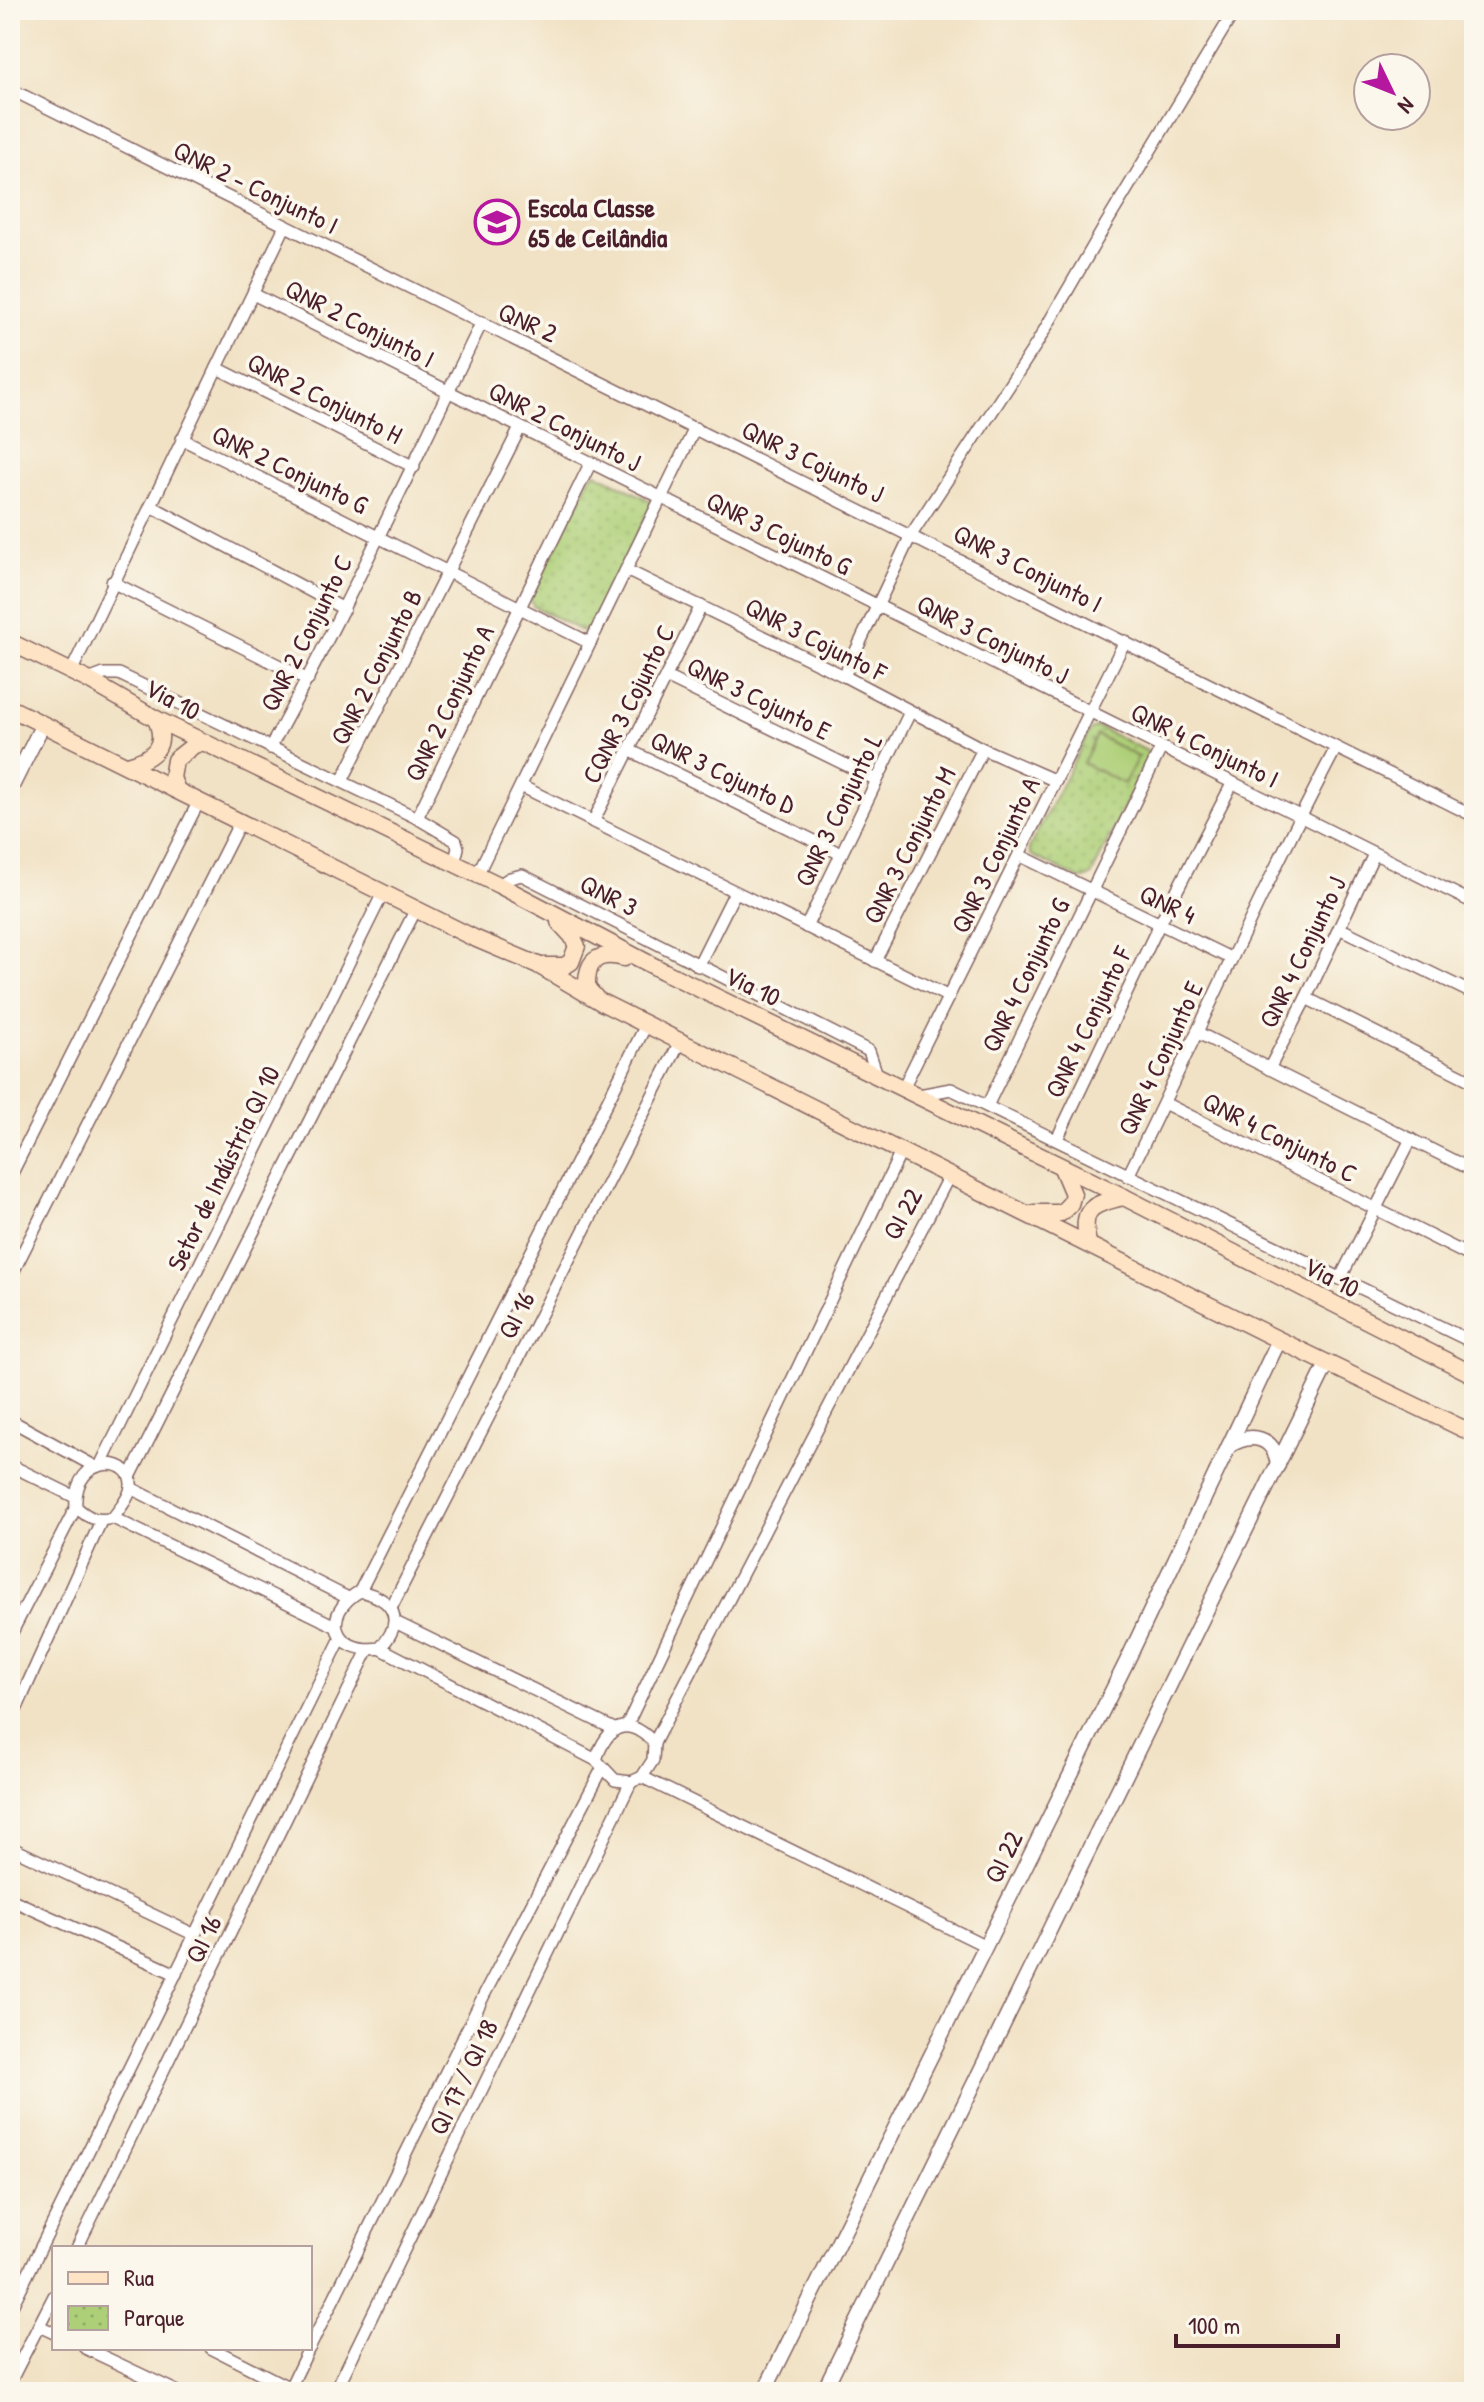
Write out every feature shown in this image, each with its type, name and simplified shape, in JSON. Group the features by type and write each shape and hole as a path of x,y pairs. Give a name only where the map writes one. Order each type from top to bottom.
{"main road":[{"name":"Via 10","path":"10,642 88,680 156,719 499,885 663,971 1124,1197 1474,1375"},
{"path":"10,708 383,893 538,965 646,1025 1474,1434"},
{"path":"128,765 153,754 160,742 161,730 156,719"},
{"path":"177,790 172,778 175,760 194,745 204,742"},
{"path":"538,965 557,968 571,962 575,955 577,946 572,936 551,914"},
{"path":"601,1002 587,988 589,968 600,956 619,957 663,971"},
{"path":"1024,1212 1061,1213 1070,1204 1073,1194 1062,1168"},
{"path":"1088,1243 1084,1227 1087,1214 1097,1204 1124,1197"}],"street":[{"path":"844,676 911,535 1037,343 1235,10"},
{"name":"QNR 2 - Conjunto I","path":"10,89 482,322"},
{"path":"71,672 285,226"},
{"name":"QNR 2 Conjunto I","path":"253,294 448,392"},
{"name":"QNR 2","path":"380,537 482,322 695,428"},
{"name":"QNR 2 Conjunto H","path":"217,368 414,467"},
{"name":"QNR 2 Conjunto J","path":"448,392 662,500"},
{"name":"QNR 2 Conjunto J","path":"449,572 520,428"},
{"path":"477,875 695,428"},
{"name":"QNR 3 Cojunto J","path":"695,428 911,535"},
{"name":"QNR 2 Conjunto G","path":"182,439 380,537"},
{"path":"521,608 590,464"},
{"name":"QNR 3 Cojunto G","path":"662,500 877,605"},
{"path":"151,506 344,609"},
{"name":"QNR 3 Conjunto I","path":"911,535 1125,641"},
{"path":"380,537 590,643"},
{"name":"QNR 2 Conjunto C","path":"270,748 380,537"},
{"path":"626,570 701,606"},
{"name":"QNR 2 Conjunto B","path":"342,781 449,572"},
{"path":"112,582 308,680"},
{"name":"QNR 3 Conjunto J","path":"877,605 1090,713"},
{"name":"QNR 3 Cojunto F","path":"701,606 910,712"},
{"name":"CQNR 3 Cojunto C","path":"593,822 701,606"},
{"name":"QNR 2 Conjunto A","path":"417,818 521,608"},
{"path":"1125,641 1474,816"},
{"name":"QNR 3 Conjunto A","path":"911,1092 949,997 1125,641"},
{"path":"88,680 104,674 119,674 417,818 456,841 458,848 454,864"},
{"name":"QNR 3 Cojunto E","path":"666,677 877,780"},
{"path":"910,712 1056,781"},
{"name":"QNR 3 Conjunto L","path":"806,927 910,712"},
{"name":"QNR 4 Conjunto I","path":"1090,713 1300,817"},
{"path":"10,790 43,724"},
{"path":"1090,891 1161,748"},
{"path":"1230,958 1336,748"},
{"name":"QNR 3 Conjunto M","path":"875,961 983,749"},
{"name":"QNR 3 Cojunto D","path":"629,750 841,854"},
{"name":"QNR 4 Conjunto F","path":"1057,1139 1159,925 1232,784"},
{"name":"QNR 3 Conjunto M","path":"521,786 949,997"},
{"path":"10,1177 199,801"},
{"path":"1300,817 1474,903"},
{"path":"10,1278 240,822"},
{"name":"QNR 4 Conjunto J","path":"1269,1069 1374,854"},
{"name":"QNR 4 Conjunto G","path":"987,1106 1090,891 1019,855"},
{"name":"QNR 3","path":"499,885 522,875 869,1051 877,1075"},
{"name":"QNR 4","path":"1090,891 1230,958"},
{"path":"698,966 735,892"},
{"name":"Setor de Indústria QI 10","path":"98,1464 383,893"},
{"path":"10,1723 107,1519 130,1482 416,909"},
{"path":"1339,928 1474,994"},
{"name":"QNR 4 Conjunto E","path":"1128,1176 1198,1033 1230,958"},
{"path":"1306,998 1474,1082"},
{"path":"335,1626 339,1608 360,1591 646,1025"},
{"path":"1198,1033 1474,1171"},
{"name":"QI 16","path":"391,1608 680,1042"},
{"path":"911,1092 951,1089 1474,1343"},
{"name":"QNR 4 Conjunto C","path":"1164,1103 1474,1258"},
{"path":"1340,1279 1411,1139"},
{"path":"627,1725 901,1152"},
{"name":"QI 22","path":"654,1743 949,1176"},
{"name":"QI 22","path":"764,2392 1128,1659 1279,1340"},
{"path":"823,2392 1327,1364"},
{"path":"10,1420 98,1464 118,1465 130,1482 348,1598"},
{"path":"1229,1446 1238,1440 1259,1437 1274,1450 1278,1465"},
{"path":"10,1636 75,1502 80,1481 98,1464"},
{"path":"10,1465 75,1502 87,1516 107,1519 335,1626 341,1638 355,1647 374,1649 599,1764 615,1780 636,1780 986,1946"},
{"path":"360,1591 377,1595 391,1608 395,1622 392,1636 374,1649"},
{"path":"395,1622 614,1729"},
{"path":"10,2310 341,1638"},
{"name":"QI 16","path":"78,2246 374,1649"},
{"path":"312,2344 599,1764 601,1744 614,1729 627,1725 643,1731 654,1743 653,1760 636,1780"},
{"name":"QI 17 / QI 18","path":"335,2392 636,1780"},
{"path":"10,1847 195,1935"},
{"path":"10,1899 176,1974"},
{"path":"10,2382 52,2300"},
{"path":"39,2326 52,2332"},
{"path":"89,2350 178,2392"},
{"path":"215,2350 289,2390 309,2350"}],"green space":[{"path":"596,473 649,500 652,505 590,629 583,632 533,606 530,598 591,476"},
{"path":"1098,727 1147,751 1149,757 1091,876 1081,880 1031,855 1029,848 1090,730"},
{"path":"1097,735 1138,757 1124,784 1083,763"}],"place":[{"name":"Escola Classe 65 de Ceilândia","path":"497,222"}]}
